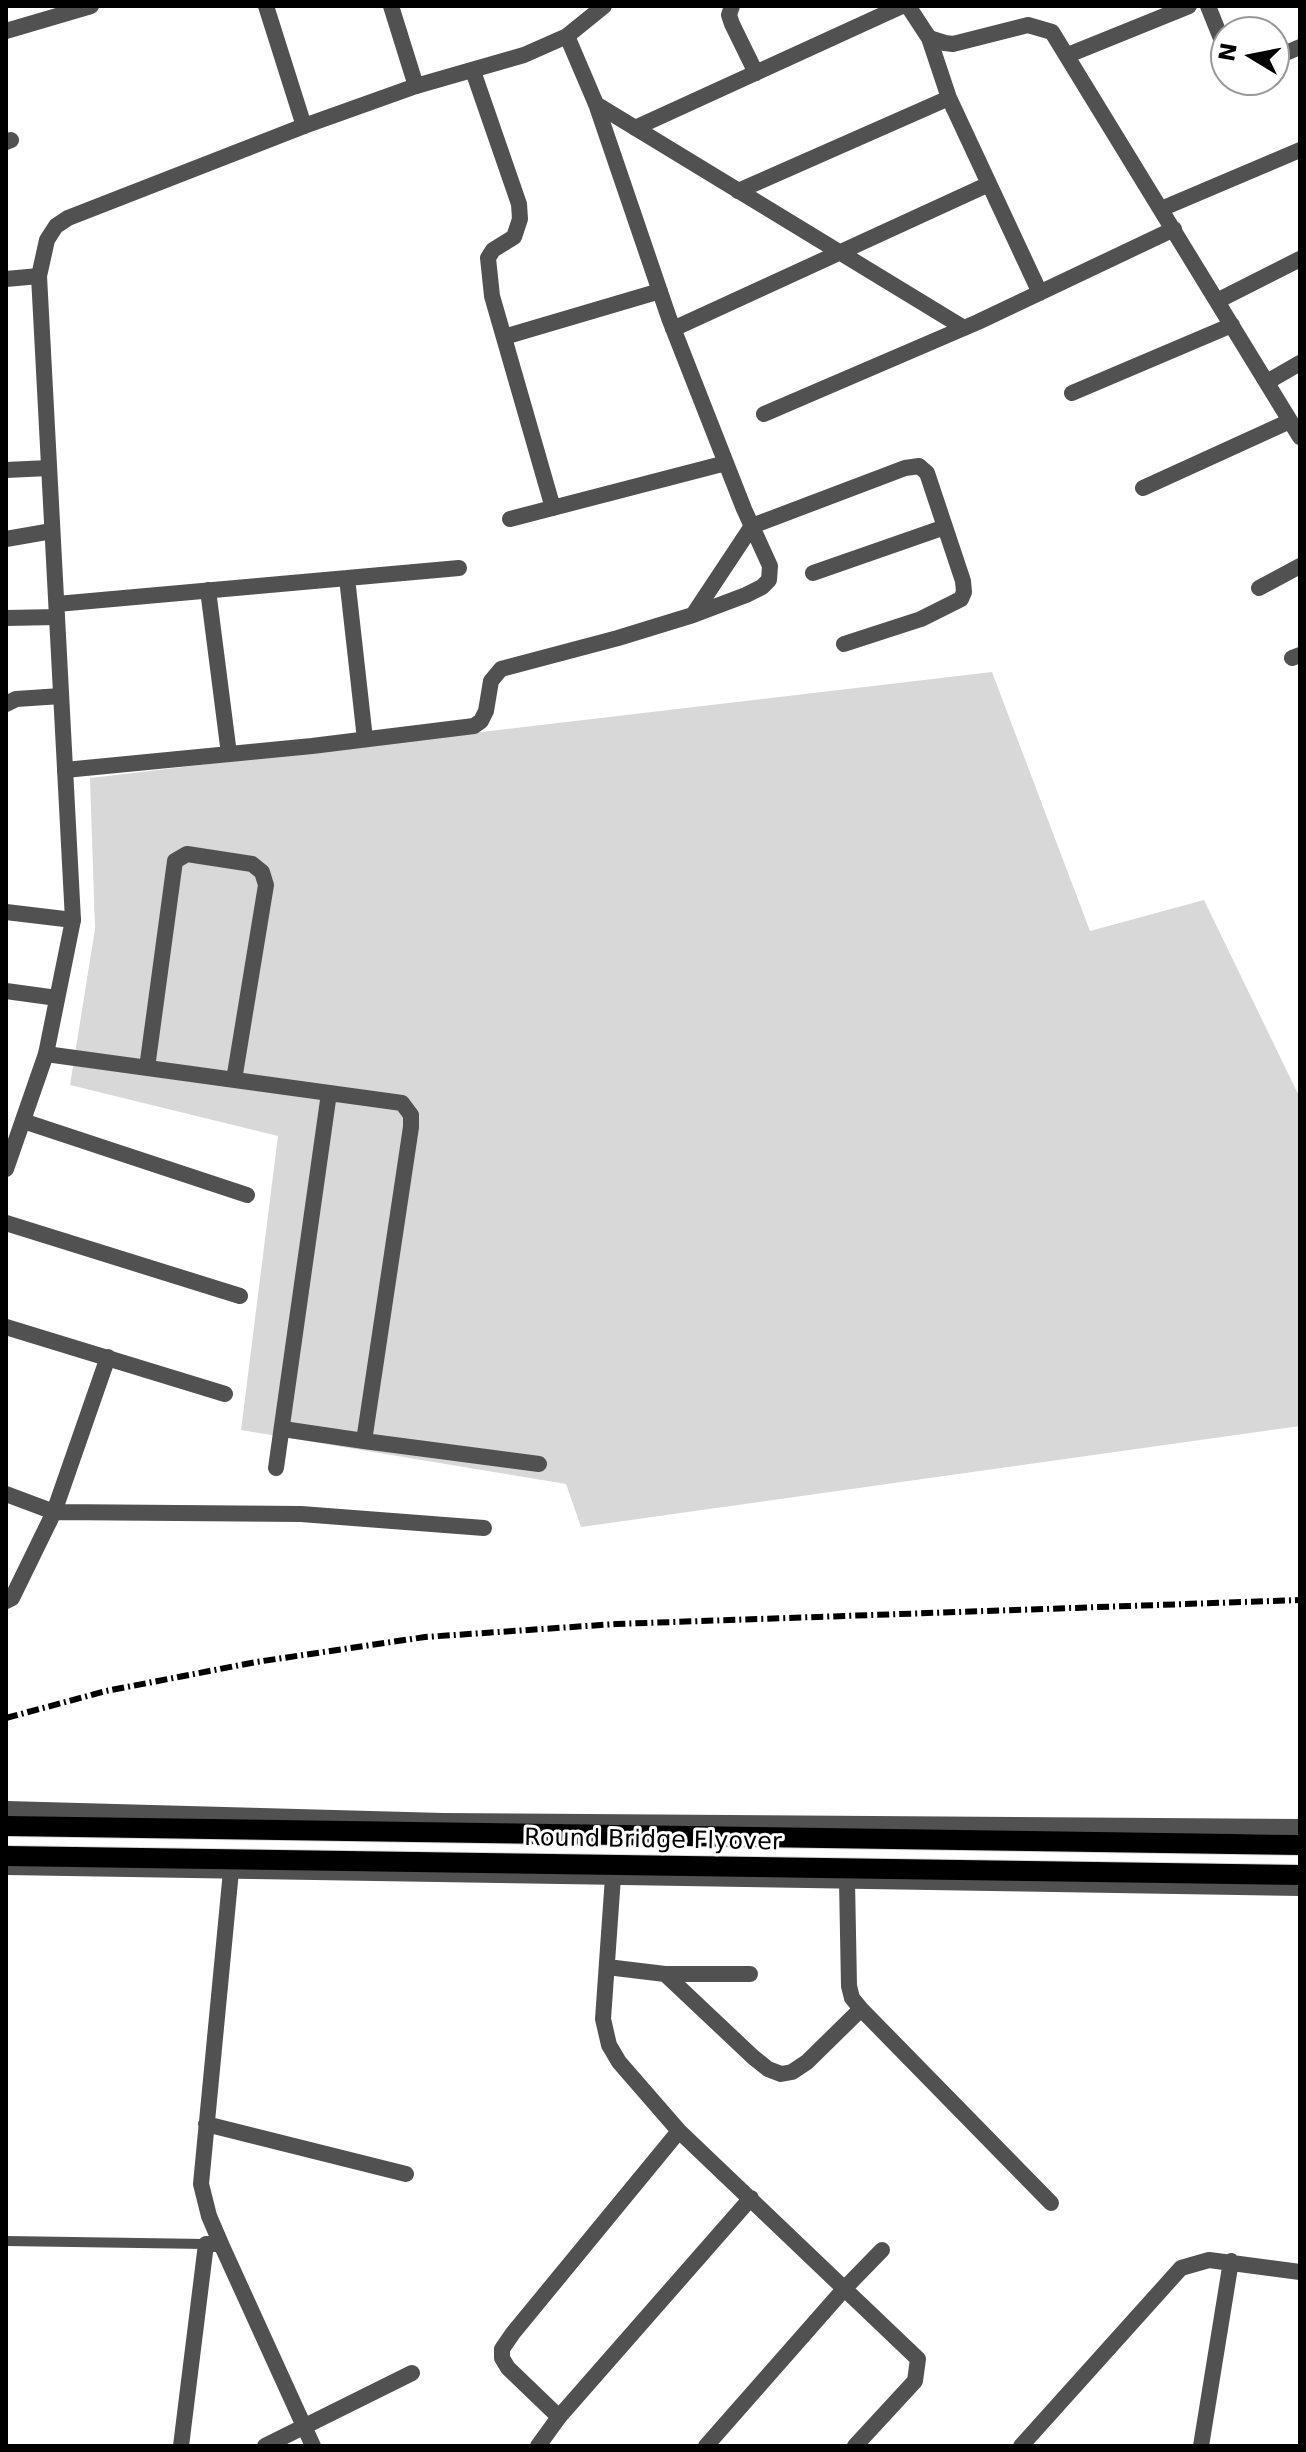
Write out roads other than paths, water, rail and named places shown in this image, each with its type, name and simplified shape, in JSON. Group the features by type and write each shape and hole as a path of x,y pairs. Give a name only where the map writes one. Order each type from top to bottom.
{"main road":[{"name":"Round Bridge Flyover","path":"6,1826 1300,1845"},
{"name":"Round Bridge Flyover","path":"6,1856 1300,1875"}],"street":[{"path":"6,31 50,12 91,6"},
{"path":"266,6 304,126"},
{"path":"391,6 416,86"},
{"path":"6,1169 16,1129 46,1054 73,920 39,276 47,240 56,226 68,218 304,126 416,86 524,55 567,36 604,6"},
{"path":"732,6 729,15 732,24 756,73"},
{"path":"635,128 905,6 929,38 949,98 1040,293"},
{"path":"1068,55 1189,6"},
{"path":"929,38 953,44 1014,27 1038,26 1052,32 1300,437"},
{"path":"65,770 474,726 486,711 491,681 501,669 693,615 746,595 769,580 770,566 673,329 596,104 567,36"},
{"path":"473,71 519,204 520,219 514,237 493,250 488,258 492,296 553,508"},
{"path":"738,191 949,98"},
{"path":"596,104 964,328"},
{"path":"1161,209 1300,150"},
{"path":"673,329 989,184"},
{"path":"764,414 964,328 1174,229"},
{"path":"1217,301 1300,259"},
{"path":"6,279 39,276"},
{"path":"504,337 660,291"},
{"path":"1072,393 1232,325"},
{"path":"1267,382 1300,363"},
{"path":"1143,488 1290,421"},
{"path":"510,519 726,463"},
{"path":"693,615 752,526 916,465 927,473 964,592 961,599 921,619 844,644"},
{"path":"6,470 49,468"},
{"path":"813,573 945,527"},
{"path":"6,539 52,531"},
{"path":"1259,588 1300,566"},
{"path":"6,618 208,590 459,568"},
{"path":"347,578 365,739"},
{"path":"208,590 229,754"},
{"path":"6,704 16,699 61,696"},
{"path":"147,1068 175,861 187,854 252,864 262,872 266,885 234,1080"},
{"path":"6,912 73,920"},
{"path":"6,991 57,998"},
{"path":"46,1054 402,1103 411,1115 364,1441"},
{"path":"276,1468 329,1093"},
{"path":"16,1129 247,1195"},
{"path":"6,1223 240,1296"},
{"path":"6,1327 225,1394"},
{"path":"6,1601 12,1598 54,1512 108,1357"},
{"path":"283,1429 539,1464"},
{"path":"6,1494 54,1512 301,1514 484,1528"},
{"path":"6,1809 443,1821 1300,1827"},
{"path":"6,1867 1300,1888"},
{"path":"181,2446 213,2244 201,2184 231,1871"},
{"path":"613,1877 603,2019 609,2045 619,2062 679,2131 918,2359 915,2381 855,2446"},
{"path":"847,1881 849,1986 852,1998 1051,2203"},
{"path":"607,1967 665,1974 750,1974"},
{"path":"665,1974 753,2057 768,2069 781,2074 792,2072 807,2062 861,2009"},
{"path":"206,2124 406,2174"},
{"path":"559,2417 508,2368 502,2358 502,2349 679,2131"},
{"path":"538,2446 559,2417 751,2198"},
{"path":"213,2244 313,2446"},
{"path":"706,2446 882,2250"},
{"path":"1021,2446 1181,2268 1199,2261 1231,2261 1300,2272"},
{"path":"1201,2446 1231,2261"},
{"path":"265,2446 412,2373"}],"lane":[{"path":"6,2241 213,2244"}],"railway":[{"path":"6,1718 106,1691 256,1662 425,1637 616,1624 1300,1600"}]}
